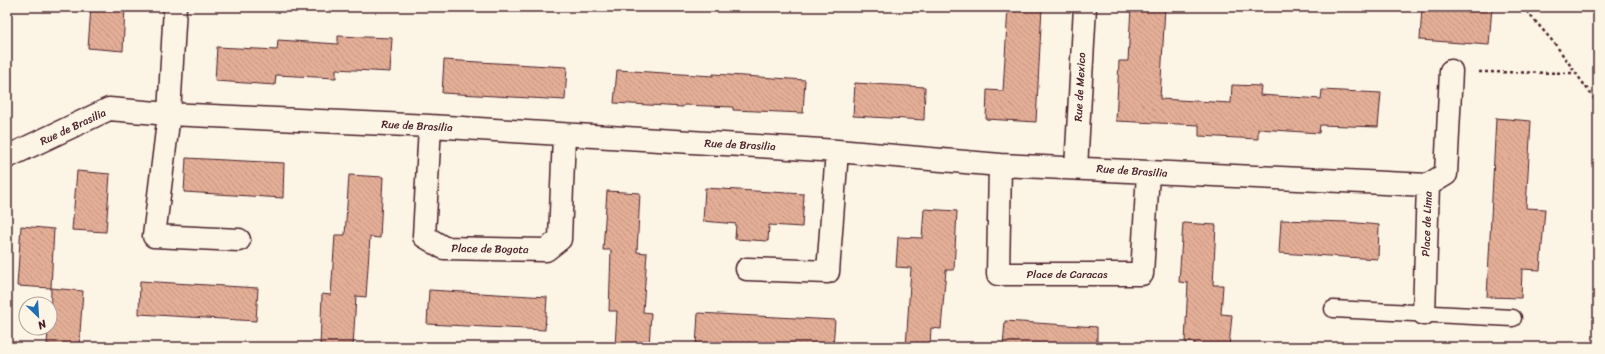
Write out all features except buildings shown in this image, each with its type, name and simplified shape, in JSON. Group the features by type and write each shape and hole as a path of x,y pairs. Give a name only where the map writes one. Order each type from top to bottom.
{"street":[{"path":"175,7 169,114 154,236 239,240"},
{"name":"Rue de Mexico","path":"1076,168 1085,7"},
{"name":"Place de Lima","path":"1424,314 1428,185 1446,174 1450,71"},
{"name":"Rue de Brasilia","path":"7,157 109,109 169,114 430,126 837,151 1000,165 1428,185"},
{"name":"Place de Bogota","path":"430,126 424,236 444,248 546,250 560,239 564,135"},
{"path":"747,269 828,272 837,151"},
{"name":"Place de Caracas","path":"1000,165 998,274 1142,274 1148,173"}],"lane":[{"path":"1333,309 1513,318"}],"path":[{"path":"1523,7 1555,44 1598,104"},
{"path":"1450,71 1576,73"}]}
